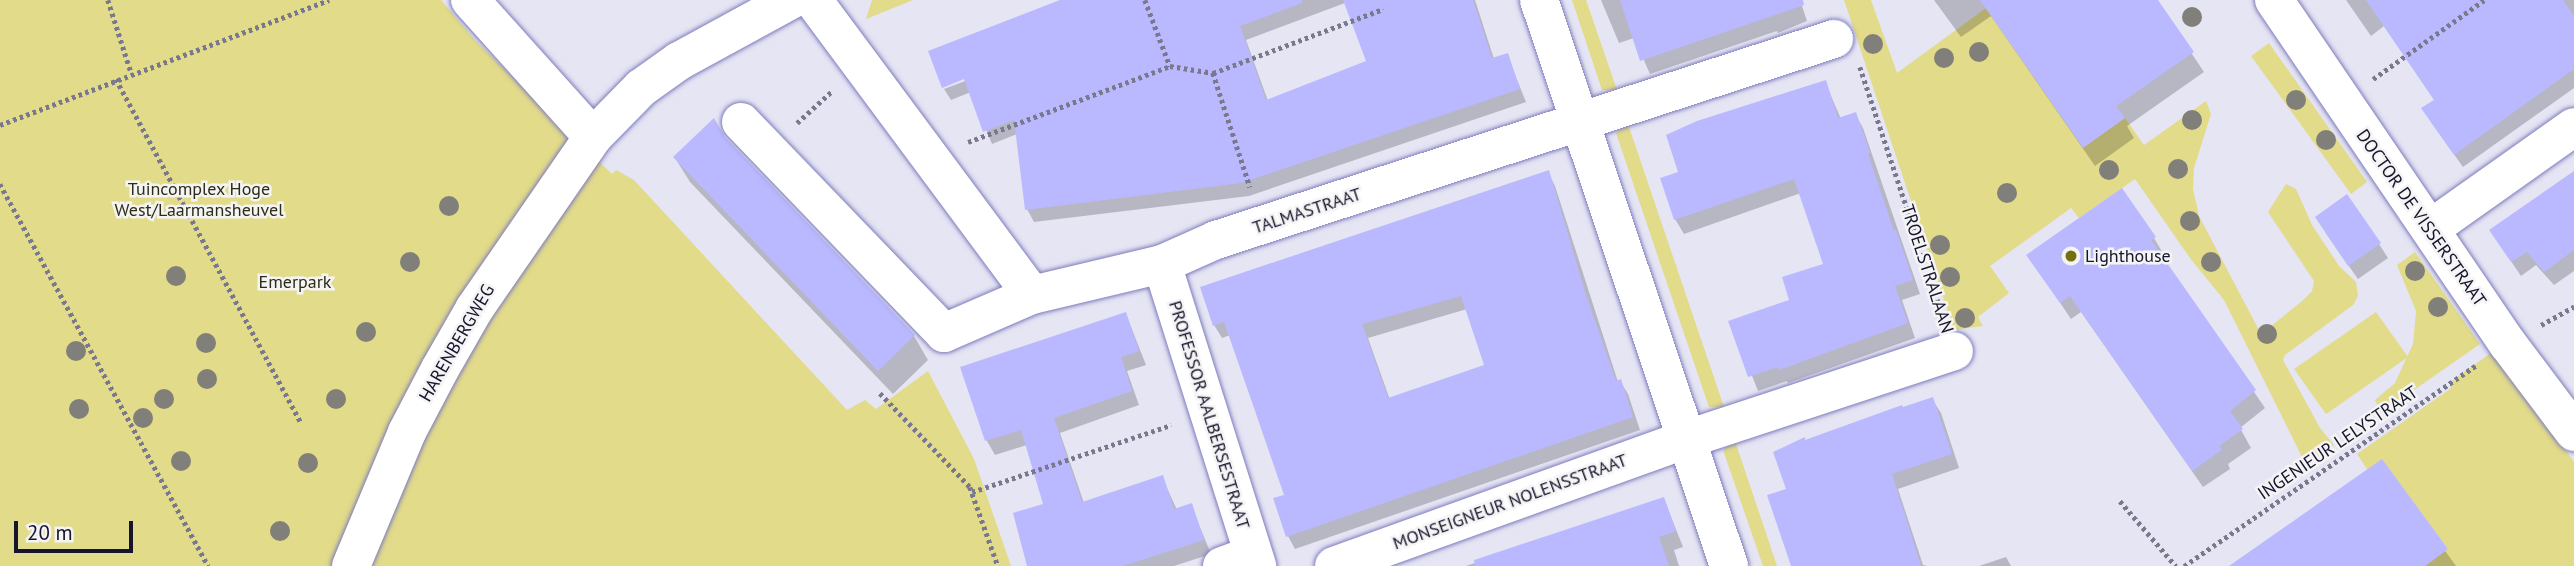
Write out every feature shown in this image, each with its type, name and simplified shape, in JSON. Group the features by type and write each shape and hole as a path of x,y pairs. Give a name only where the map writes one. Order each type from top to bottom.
{"street":[{"path":"470,0 593,137"},
{"name":"HARENBERGWEG","path":"351,566 407,432 440,369 475,308 593,137 641,88 679,61 791,0"},
{"path":"813,0 1032,295"},
{"path":"1539,0 1729,566"},
{"name":"DOCTOR DE VISSERSTRAAT","path":"2274,0 2508,344 2574,432"},
{"path":"1581,122 1846,49"},
{"name":"TALMASTRAAT","path":"741,121 944,333 1032,295 1162,264 1216,240 1581,122"},
{"path":"2430,229 2574,127"},
{"name":"PROFESSOR AALBERSESTRAAT","path":"1162,264 1208,412 1244,562"},
{"name":"TROELSTRALAAN","path":"1687,439 1954,351"},
{"name":"MONSEIGNEUR NOLENSSTRAAT","path":"1334,566 1687,439"}],"path":[{"path":"108,0 131,73"},
{"path":"0,125 329,0"},
{"path":"1144,0 1170,66"},
{"path":"2341,101 2484,0"},
{"path":"929,156 1170,66 1213,74 1383,9"},
{"name":"TROELSTRALAAN","path":"1846,49 1954,351"},
{"path":"768,150 862,64"},
{"path":"1213,74 1262,225"},
{"path":"116,79 301,422"},
{"path":"0,184 208,566"},
{"name":"INGENIEUR LELYSTRAAT","path":"2183,566 2508,344"},
{"path":"880,393 972,492 999,566"},
{"path":"972,492 1208,412"},
{"path":"2120,501 2176,566"}],"green space":[{"name":"Emerpark","path":"0,0 441,0 475,40 612,174 616,170 634,180 847,410 865,400 876,409 928,371 974,459 1011,566 0,566"},
{"path":"872,0 913,0 866,19"},
{"path":"1572,0 1586,0 1617,90 1602,90"},
{"path":"1844,0 1871,0 1897,73 1986,8 2083,147 2125,118 2144,145 2206,101 2211,114 2194,168 2193,189 2199,216 2261,334 2312,291 2314,281 2268,212 2286,184 2296,189 2312,225 2339,266 2356,282 2358,296 2353,305 2285,355 2283,360 2320,428 2334,445 2306,465 2224,300 2190,258 2135,179 2079,218 2071,208 1990,266 2009,293 1978,317 1983,326 1954,330"},
{"path":"2269,43 2367,182 2351,194 2251,56"},
{"path":"1628,124 1724,407 1709,407 1616,133"},
{"path":"2415,252 2480,344 2381,413 2375,400 2395,383 2413,344 2416,311 2397,265"},
{"path":"2376,312 2408,357 2326,414 2294,369"},
{"path":"2495,350 2574,462 2574,566 2425,566 2448,549 2395,478 2367,469 2357,454 2450,389 2453,380"},
{"path":"1735,441 1777,566 1763,566 1723,450"}],"building":[{"path":"1060,0 1302,0 1302,3 1240,26 1266,100 1366,61 1343,0 1473,0 1492,58 1508,53 1520,89 1241,183 1025,210 1014,120 983,132 964,79 942,88 928,51"},
{"path":"1620,0 1803,0 1804,5 1640,61"},
{"path":"1980,0 2158,0 2194,52 2116,106 2125,118 2083,148"},
{"path":"2366,0 2563,0 2574,16 2574,69 2454,155 2421,108 2434,100"},
{"path":"1826,80 1838,118 1856,112 1894,231 1896,230 1913,280 1895,286 1908,323 1779,370 1778,367 1748,377 1728,321 1789,300 1782,277 1823,264 1794,179 1674,220 1660,178 1678,172 1666,135 1697,121"},
{"path":"714,118 725,137 915,335 878,371 673,157"},
{"path":"1549,170 1585,292 1616,381 1621,379 1633,417 1286,537 1273,498 1284,495 1224,322 1213,326 1200,287","holes":["1461,296 1484,365 1388,398 1362,324"]},
{"path":"2574,171 2574,250 2544,272 2527,252 2511,262 2489,230"},
{"path":"2122,188 2156,237 2151,240 2256,390 2230,411 2243,429 2219,446 2222,450 2192,471 2070,296 2060,303 2026,255"},
{"path":"2347,194 2381,243 2348,266 2315,217"},
{"path":"1126,312 1139,351 1121,357 1132,391 1054,418 1082,502 1163,475 1174,509 1192,503 1204,540 1123,566 1027,566 1013,513 1043,504 1021,430 985,441 960,367"},
{"path":"1933,397 1952,454 1892,474 1921,566 1791,566 1767,495 1786,489 1773,452 1805,437 1805,440 1902,405 1903,407"},
{"path":"2382,459 2448,549 2425,566 2229,566"},
{"path":"1664,497 1676,531 1659,537 1669,566 1475,566 1474,560"}],"place":[{"name":"Lighthouse","path":"2071,256"}],"park label":[{"name":"Tuincomplex Hoge West/Laarmansheuvel","path":"199,200"}]}
